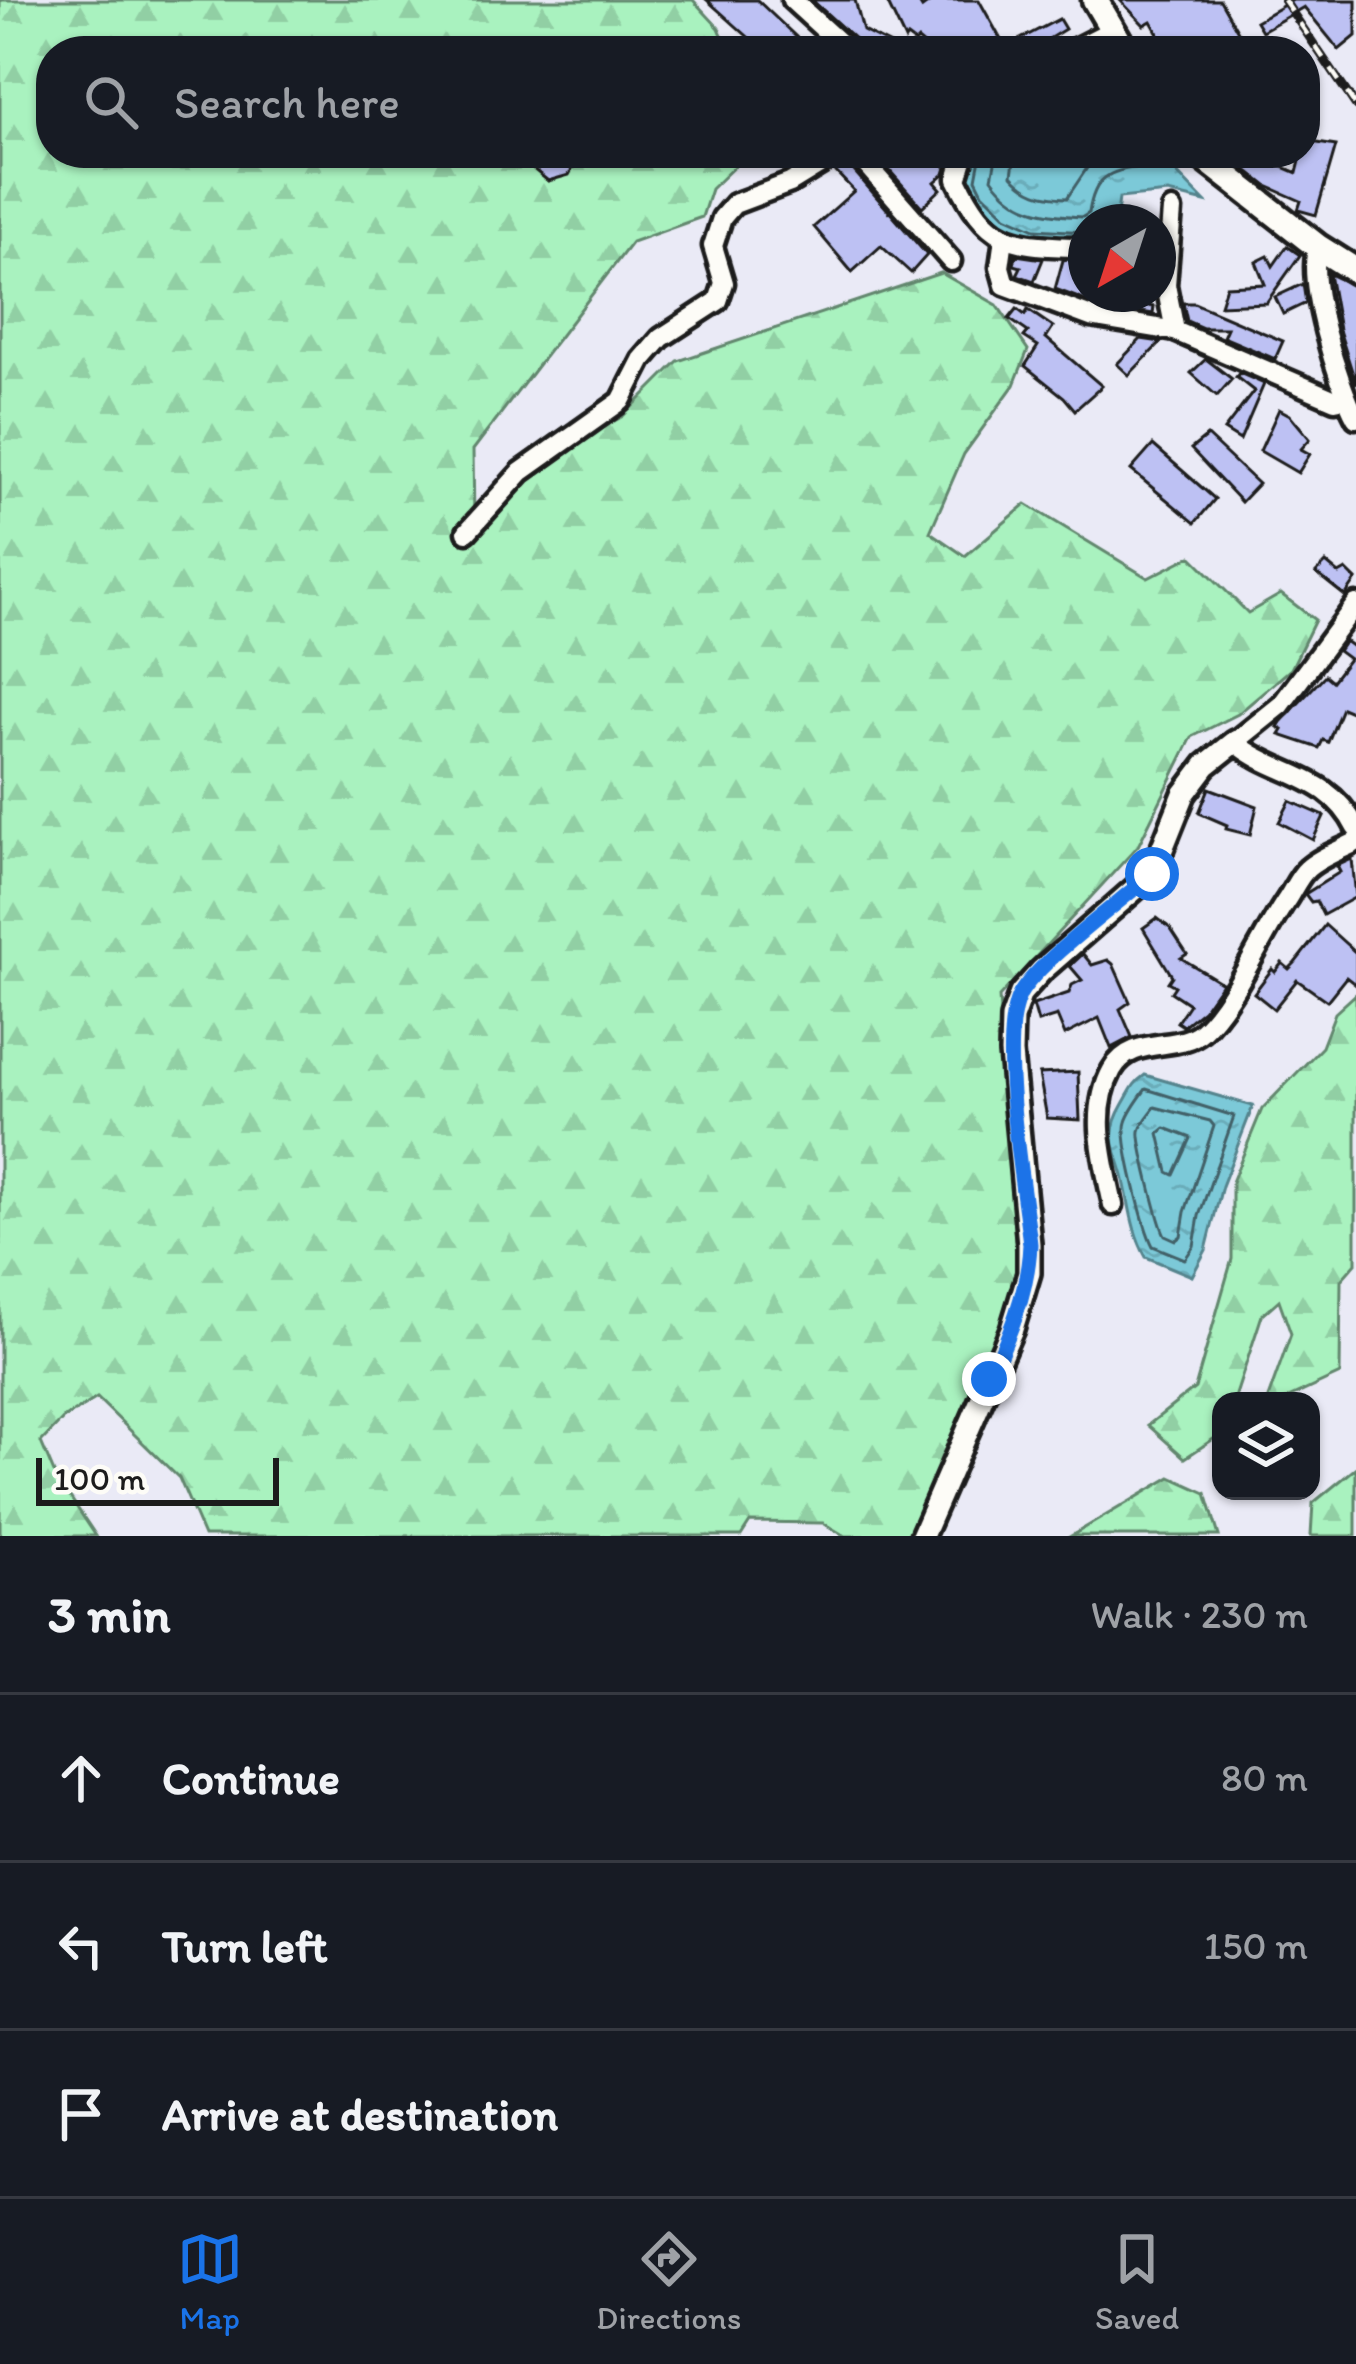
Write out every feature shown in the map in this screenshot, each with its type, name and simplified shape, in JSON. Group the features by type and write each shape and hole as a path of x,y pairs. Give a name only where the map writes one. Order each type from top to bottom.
{"main road":[{"path":"1096,0 1116,36"},
{"path":"1217,168 1318,248 1356,271"}],"street":[{"path":"791,0 831,36"},
{"path":"467,532 521,472 621,401 642,359 661,338 718,301 724,283 712,246 722,218 734,204 790,183 814,168"},
{"path":"869,168 951,261"},
{"path":"960,168 957,179 969,204 1004,238 1023,245 1068,247"},
{"path":"1004,238 1000,267 1005,285 1091,317 1175,331 1335,400 1346,398"},
{"path":"1318,248 1316,283 1346,398 1356,418"},
{"path":"1171,312 1175,331"},
{"path":"922,1536 1012,1329 1029,1273 1010,1053 1012,1018 1021,993 1152,874 1184,794 1206,765 1281,705 1356,604"},
{"path":"1235,742 1252,757 1312,779 1349,814 1356,828"},
{"path":"1113,1205 1098,1129 1109,1075 1120,1058 1201,1032 1236,985 1263,934 1308,868 1356,842"}],"green space":[{"path":"0,0 693,0 722,36 36,36 36,168 733,168 711,189 702,217 632,242 473,450 474,522 541,462 623,416 678,361 941,273 997,305 1028,350 1014,385 964,454 930,532 965,556 1026,504 1148,578 1191,556 1248,613 1281,594 1315,620 1291,669 1238,714 1192,737 1138,846 999,997 1017,1273 1008,1307 908,1536 845,1536 823,1523 750,1522 741,1536 204,1536 179,1478 97,1398 63,1419 41,1442 54,1473 96,1536 0,1536"},
{"path":"1356,994 1356,1263 1341,1280 1340,1374 1301,1392 1270,1392 1291,1334 1279,1300 1262,1315 1237,1392 1212,1392 1212,1440 1185,1458 1148,1425 1195,1388 1232,1259 1232,1182 1262,1109 1322,1047 1335,1013"},
{"path":"1356,1468 1356,1536 1311,1536 1313,1503"},
{"path":"1171,1477 1206,1493 1219,1536 1071,1536"}],"water":[{"path":"966,168 1172,168 1205,202 1168,193 1119,198 1118,204 1068,204 1068,243 1013,232 985,213 962,179"},
{"path":"1145,1075 1253,1106 1222,1186 1206,1250 1192,1276 1146,1257 1114,1147 1117,1115"}],"building":[{"path":"707,0 757,0 795,36 747,36"},
{"path":"812,0 855,0 863,31 873,36 852,36"},
{"path":"886,0 917,0 922,8 933,0 979,0 999,36 903,36"},
{"path":"1120,0 1220,0 1240,36 1160,36 1151,21 1144,25"},
{"path":"1293,0 1356,0 1356,36 1339,50 1304,7 1262,31 1256,21"},
{"path":"1059,19 1065,29 1054,36 1026,36"},
{"path":"1320,143 1336,146 1316,215 1298,210 1301,201 1267,186 1244,168 1285,168 1297,173 1298,168 1320,168"},
{"path":"532,168 573,168 569,175 548,181"},
{"path":"851,168 927,255 911,273 881,246 852,272 814,227 854,191 835,171"},
{"path":"887,168 946,168 935,182 941,189 922,207"},
{"path":"1287,246 1300,255 1266,303 1220,305 1226,286 1265,284 1256,262 1268,256 1273,266"},
{"path":"1016,255 1043,259 1034,281 1017,275 1021,267 1014,265"},
{"path":"1068,259 1068,294 1055,289 1063,260"},
{"path":"1329,274 1356,287 1356,384 1339,330"},
{"path":"1303,284 1306,303 1283,314 1275,297"},
{"path":"1183,303 1194,303 1283,341 1275,359 1223,337 1227,328 1203,328 1187,321"},
{"path":"1017,309 1025,315 1028,310 1053,327 1046,338 1102,386 1075,410 1025,366 1038,346 1009,319"},
{"path":"1141,339 1161,342 1129,375 1117,364"},
{"path":"1206,359 1232,379 1217,396 1191,373"},
{"path":"1239,373 1264,384 1240,440 1224,430 1254,391 1236,377"},
{"path":"1279,409 1310,439 1301,449 1310,454 1298,473 1260,451"},
{"path":"1207,436 1258,484 1241,502 1191,449"},
{"path":"1153,445 1215,499 1195,523 1131,470"},
{"path":"1326,563 1339,574 1346,570 1356,580 1345,596 1316,573"},
{"path":"1345,641 1356,649 1356,714 1342,708 1328,742 1323,740 1319,748 1280,735 1281,722 1325,675 1332,681 1349,659 1338,651"},
{"path":"1209,788 1257,806 1250,835 1226,829 1227,825 1199,813"},
{"path":"1290,801 1324,816 1313,840 1279,822"},
{"path":"1352,859 1356,897 1323,915 1316,901 1305,894"},
{"path":"1157,918 1187,954 1181,958 1222,983 1203,1010 1183,1026 1177,1022 1189,1004 1171,992 1175,986 1168,982 1172,976 1143,928"},
{"path":"1325,925 1356,953 1356,985 1346,977 1327,1001 1297,980 1274,1009 1254,993 1272,969 1275,972 1282,963 1289,969"},
{"path":"1083,954 1092,965 1108,960 1113,964 1130,1002 1120,1009 1132,1037 1111,1048 1099,1018 1065,1035 1057,1016 1038,1022 1033,1005 1069,993 1082,980 1070,966"},
{"path":"1078,1072 1080,1120 1047,1118 1039,1074"}],"railway":[{"path":"1284,0 1308,36"},
{"path":"1320,53 1356,106"}],"route":[{"path":"989,1379 1012,1329 1029,1273 1010,1053 1012,1018 1021,993 1041,970 1152,874"}]}
